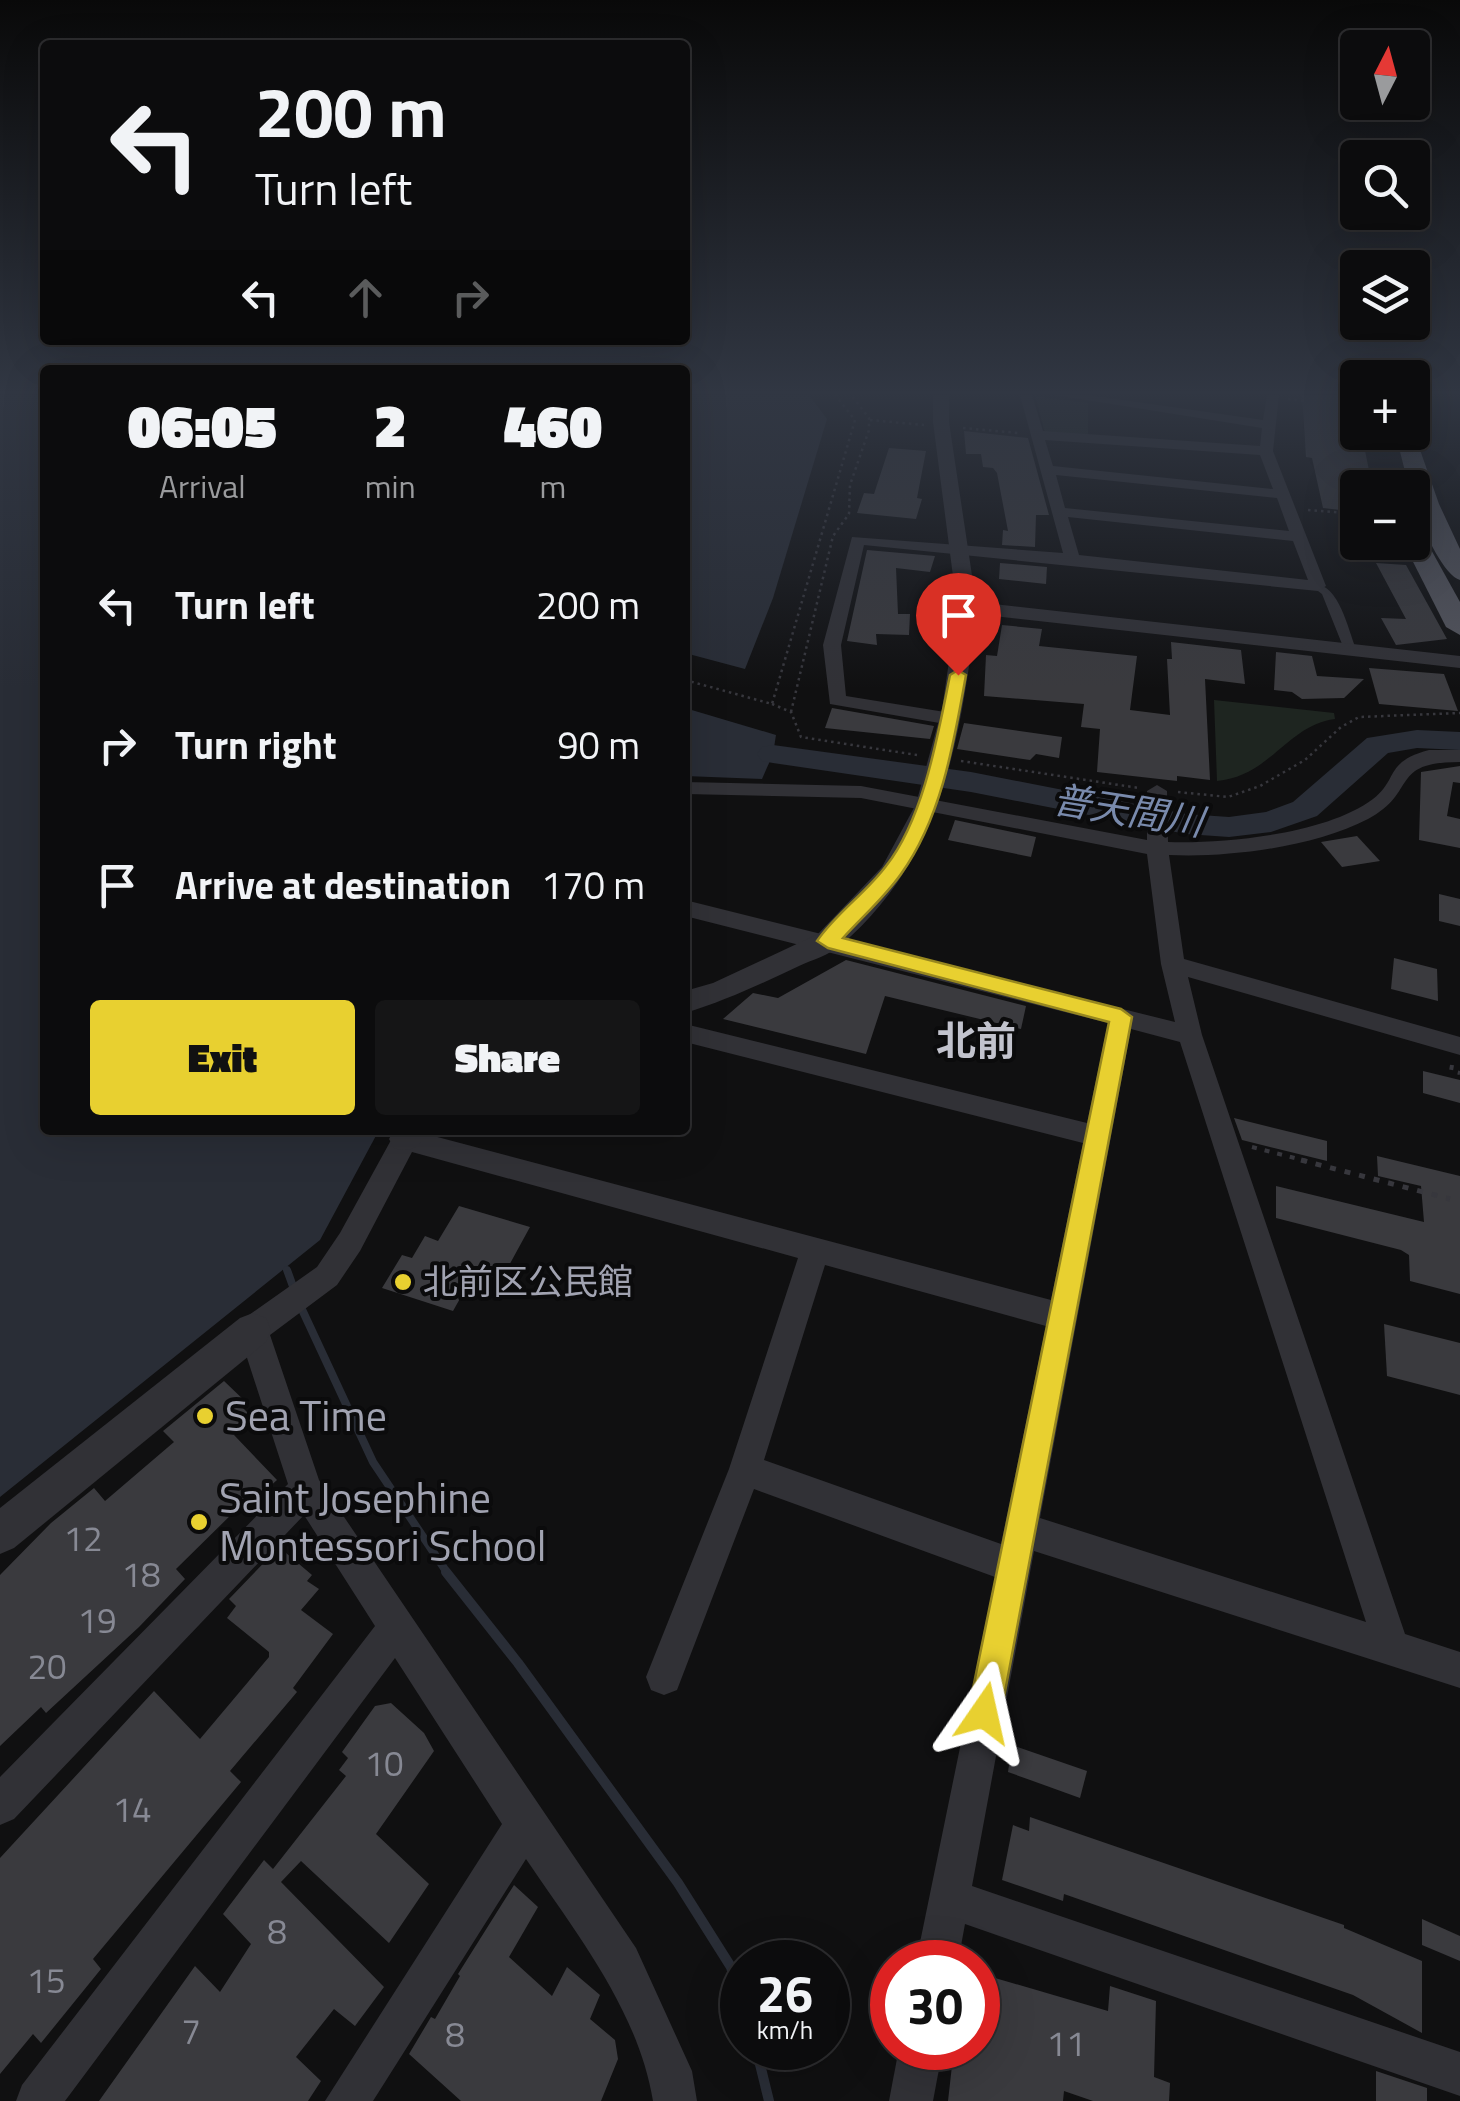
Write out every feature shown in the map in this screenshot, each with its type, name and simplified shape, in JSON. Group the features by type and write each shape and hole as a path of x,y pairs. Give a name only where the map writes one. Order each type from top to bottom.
{"highway":[{"path":"1421,493 1460,572"},
{"path":"1424,560 1460,626"}],"street":[{"path":"690,1000 722,990 828,941 893,872 929,801 950,719 967,607 951,493"},
{"path":"1054,493 1072,559"},
{"path":"1219,493 1285,502"},
{"path":"1282,493 1318,586"},
{"path":"1059,512 1300,538"},
{"path":"950,719 837,700 832,646 857,540 1318,586 1326,592 1350,649"},
{"path":"967,607 1460,662"},
{"path":"690,788 861,792 1208,850 1312,832 1383,802 1412,760 1460,756"},
{"path":"1157,791 1154,843 1173,964 1190,1035 1392,1648"},
{"path":"690,909 1190,1035"},
{"path":"1173,964 1460,1046"},
{"path":"941,1940 1121,1017"},
{"path":"690,1034 1096,1136"},
{"path":"0,1534 327,1276 409,1135 1060,1316"},
{"path":"664,1676 745,1469 815,1250"},
{"path":"262,1324 306,1489 524,1824 621,1963 667,2091"},
{"path":"745,1469 1013,1566"},
{"path":"0,1805 306,1489"},
{"path":"1020,1529 1460,1670"},
{"path":"38,2101 395,1628"},
{"path":"347,2101 524,1824"},
{"path":"949,1898 1460,2074"},
{"path":"911,2101 917,2070"}],"path":[{"path":"772,704 834,493"},
{"path":"850,493 850,514 834,536 791,712 801,737 1157,791 1228,797 1260,786 1304,760 1341,727 1359,717 1460,713"},
{"path":"1285,502 1340,511"},
{"path":"690,681 791,712"},
{"path":"1460,1065 1452,1063 1452,1070 1460,1073"},
{"path":"1222,1140 1450,1199"}],"shaded area":[{"path":"0,493 40,493 40,1135 376,1135 320,1240 0,1497"},
{"path":"690,493 805,493 773,598 745,669 690,654"},
{"path":"1214,700 1334,713 1335,719 1304,731 1251,770 1217,781"},
{"path":"690,709 776,735 762,779 690,776"}],"building":[{"path":"864,493 918,493 917,498 922,499 916,519 857,513"},
{"path":"1001,493 1043,493 1049,515 1036,515 1035,547 1002,545 1003,530 1008,531"},
{"path":"1320,493 1340,493 1340,510 1323,508"},
{"path":"867,550 935,556 930,572 896,568 898,614 910,614 909,635 876,634 877,645 847,641"},
{"path":"1000,563 1047,567 1046,584 999,579"},
{"path":"1376,563 1406,565 1447,639 1396,645 1381,618 1406,619"},
{"path":"1002,625 1042,629 1039,646 1137,656 1130,710 1170,715 1167,659 1172,659 1171,642 1241,650 1245,684 1205,679 1210,780 1177,776 1177,781 1097,772 1100,729 1081,727 1084,704 984,696 986,655 997,656"},
{"path":"1276,652 1312,656 1317,676 1364,679 1344,698 1302,699 1292,692 1274,690"},
{"path":"1369,668 1444,674 1458,711 1379,704"},
{"path":"832,708 934,726 930,739 825,728"},
{"path":"964,723 1062,737 1059,758 1036,754 1030,760 957,749"},
{"path":"1460,766 1460,783 1453,782 1447,816 1460,819 1460,848 1419,840 1421,772"},
{"path":"955,820 1036,837 1031,857 948,840"},
{"path":"1357,836 1380,861 1342,867 1321,842"},
{"path":"1439,894 1460,899 1460,926 1439,921"},
{"path":"1394,958 1437,969 1438,1001 1391,989"},
{"path":"846,960 1026,1006 1021,1029 885,996 866,1054 723,1019 753,993 778,998"},
{"path":"1423,1071 1460,1080 1460,1103 1423,1093"},
{"path":"1234,1118 1327,1141 1327,1161 1242,1140"},
{"path":"1377,1156 1460,1176 1460,1294 1410,1281 1409,1255 1401,1250 1276,1218 1276,1186 1424,1222 1421,1186 1378,1176"},
{"path":"459,1206 530,1227 501,1280 475,1272 453,1311 382,1288 402,1255 412,1258 425,1236 438,1241"},
{"path":"1384,1324 1460,1343 1460,1395 1387,1376"},
{"path":"224,1381 248,1404 243,1408 253,1418 234,1435 277,1480 245,1509 241,1505 176,1569 185,1579 139,1627 46,1713 41,1707 0,1746 0,1575 51,1523 94,1488 105,1501 174,1442 163,1431"},
{"path":"279,1547 312,1575 307,1581 319,1589 301,1610 333,1634 293,1688 297,1692 230,1771 241,1782 93,1959 101,1969 41,2043 33,2034 0,2074 0,1858 154,1691 200,1739 269,1657 269,1652 227,1618 236,1606 229,1599"},
{"path":"391,1703 424,1733 434,1751 376,1834 429,1884 389,1943 301,1861 281,1882 384,1987 355,2026 334,2009 296,2057 321,2081 308,2101 99,2101 195,1966 220,1992 251,1944 223,1914 264,1860 273,1869 346,1776 339,1770 348,1758 342,1752 375,1706"},
{"path":"1012,1745 1087,1771 1080,1798 1008,1772"},
{"path":"1030,1817 1344,1925 1422,1961 1422,2033 1353,1995 1064,1894 1063,1901 1002,1880 1013,1825 1029,1831"},
{"path":"514,1885 538,1907 509,1957 552,1996 567,1967 600,1995 590,2019 615,2040 618,2059 601,2101 461,2101 409,2054 431,2017 435,2019 458,1974"},
{"path":"1422,1919 1460,1936 1460,1961 1422,1945"},
{"path":"1000,1979 1108,2011 1110,1986 1156,2001 1154,2077 1170,2083 1169,2101 1093,2101 1064,2091 1063,2101 948,2101 952,2070 1000,2070"},
{"path":"1376,2071 1427,2088 1427,2101 1376,2101"}],"waterway":[{"name":"普天間川","path":"773,754 971,782 1186,824 1229,827 1271,822 1305,809 1378,745 1417,739 1460,741"},
{"path":"287,1270 295,1292"},
{"path":"299,1303 373,1462 448,1574"},
{"path":"446,1572 518,1663 678,1883 720,1950"},
{"path":"761,2070 769,2101"}],"place":[{"name":"北前区公民館","path":"403,1282"},
{"name":"Sea Time","path":"205,1416"},
{"name":"Saint Josephine Montessori School","path":"199,1522"}],"district":[{"name":"北前","path":"976,1041"}],"route":[{"path":"958,675 942,762 908,848 893,872 828,941 1121,1017 984,1713"}]}
